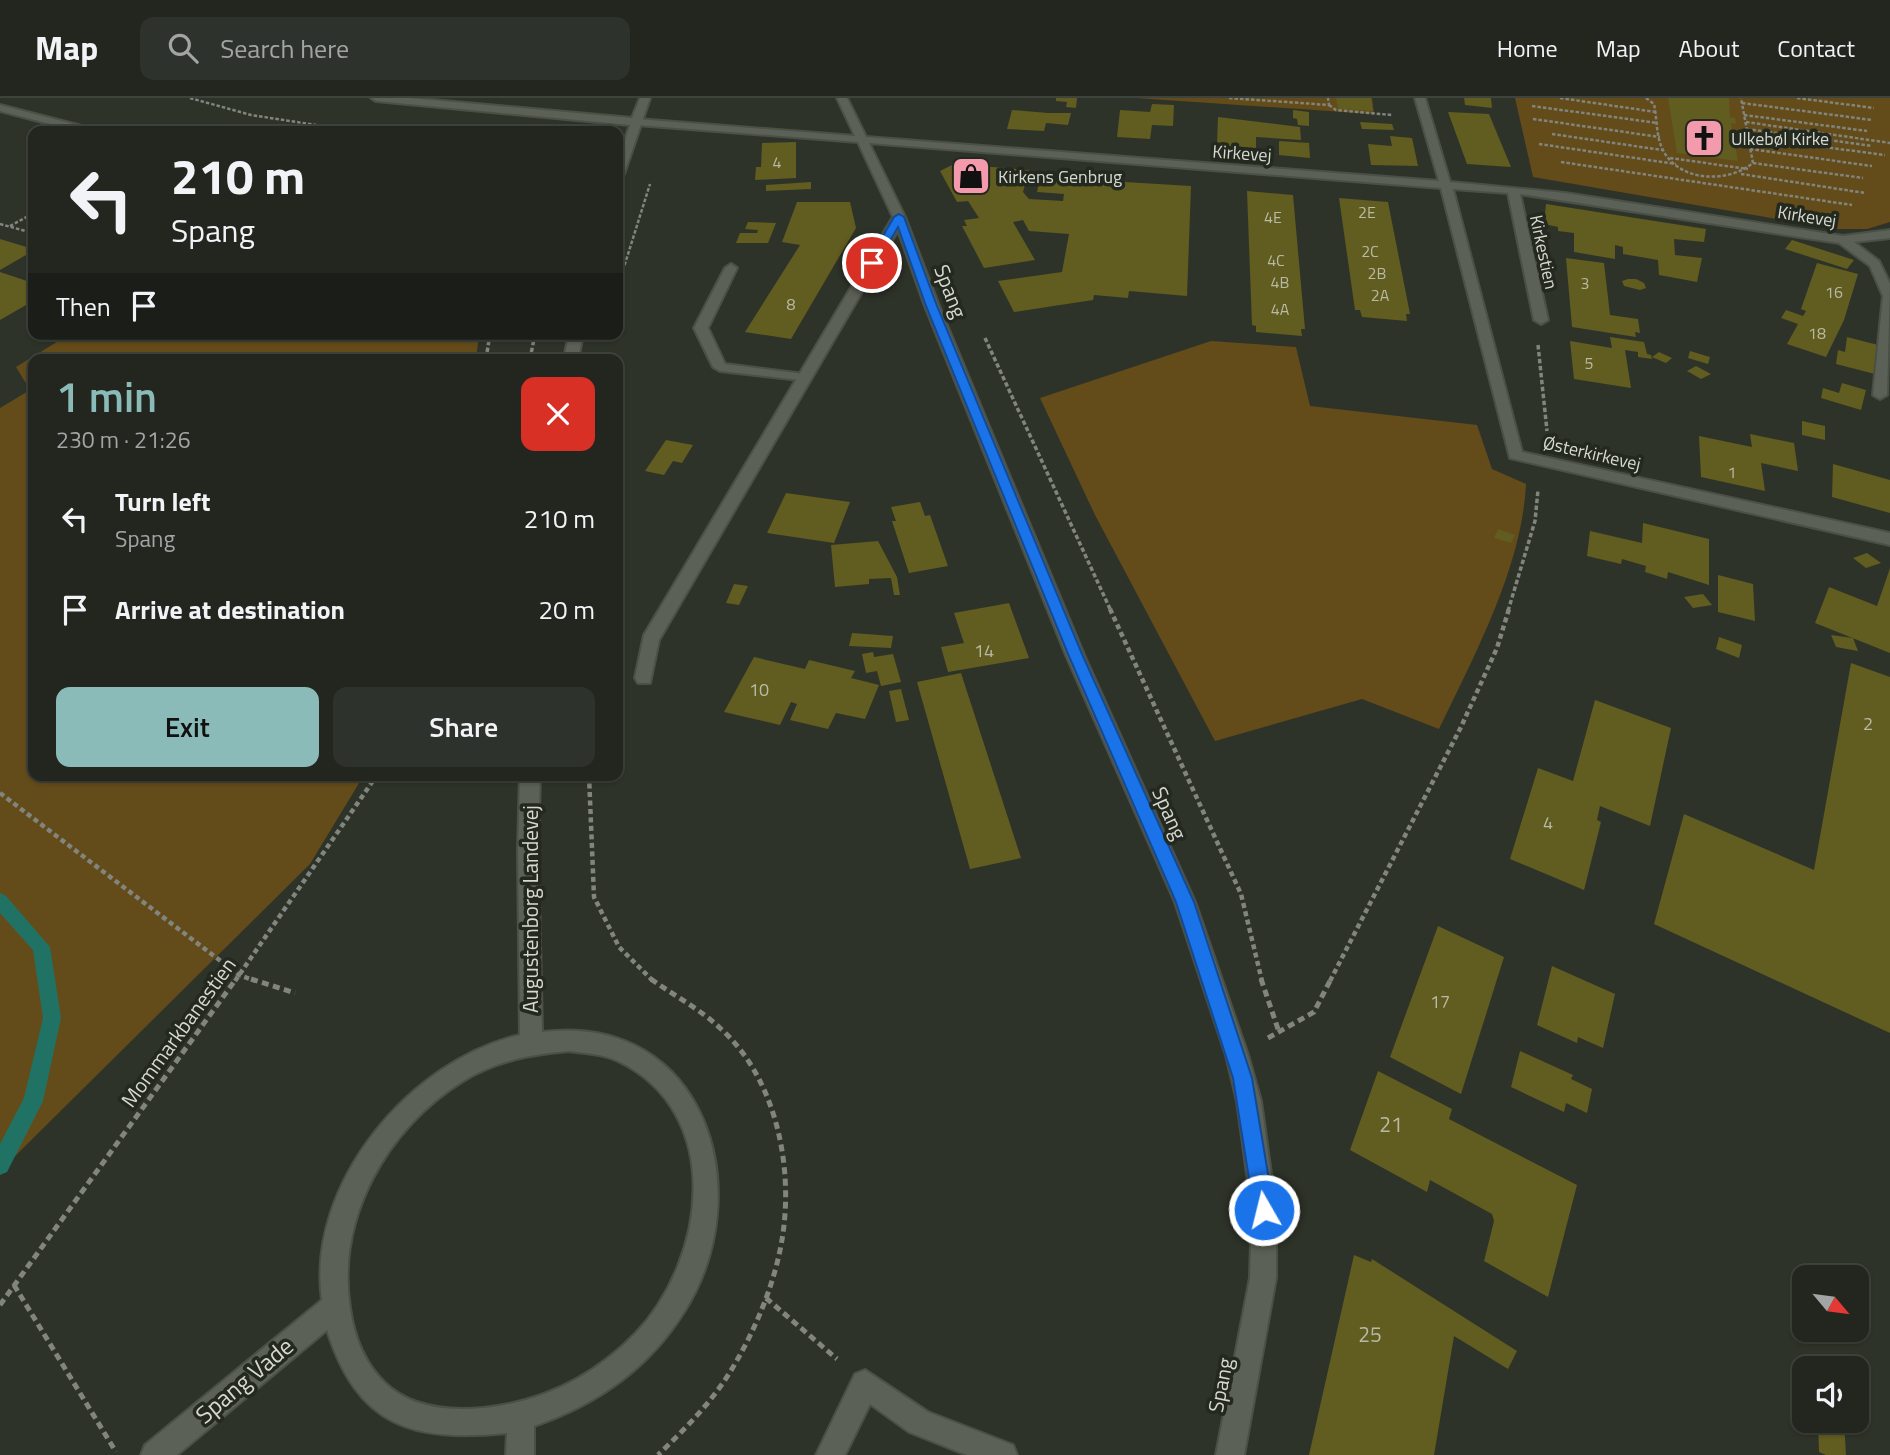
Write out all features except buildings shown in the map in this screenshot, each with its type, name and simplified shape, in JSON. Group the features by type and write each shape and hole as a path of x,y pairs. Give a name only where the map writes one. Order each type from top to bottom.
{"street":[{"name":"Kirkevej","path":"376,98 860,141 1513,190 1843,240 1890,233"},
{"path":"623,160 645,98"},
{"name":"Spang","path":"842,98 860,141 899,217 932,306 1075,654 1185,902 1237,1055 1248,1101 1264,1210 1263,1278 1230,1455"},
{"path":"1420,98 1446,186"},
{"path":"0,108 70,126"},
{"name":"Østerkirkevej","path":"1446,186 1515,455 1890,539"},
{"name":"Kirkestien","path":"1513,190 1541,320"},
{"path":"644,678 650,640 899,217"},
{"name":"Kirkevej","path":"1843,240 1875,264 1889,296 1880,395"},
{"path":"730,268 701,328 720,367 804,378"},
{"name":"Augustenborg Landevej","path":"530,781 528,850 531,1043"},
{"path":"569,1041 606,1046 639,1059 666,1081 687,1109 702,1144 707,1184 705,1228 692,1273 669,1317 640,1354 604,1387 564,1411 521,1427 477,1432 436,1427 399,1412 367,1385 345,1349 334,1307 333,1263 342,1217 361,1174 386,1134 418,1101 453,1074 492,1055 531,1043 569,1041"},
{"name":"Spang Vade","path":"155,1455 334,1307"},
{"path":"830,1455 865,1384 919,1422 1003,1455"},
{"path":"520,1455 521,1427"}],"path":[{"path":"190,98 251,115 322,126"},
{"path":"1229,98 1329,104 1336,110 1425,117"},
{"path":"1328,98 1329,104"},
{"path":"1560,98 1656,112"},
{"path":"1646,98 1654,104 1662,150 1676,164"},
{"path":"1741,98 1753,163"},
{"path":"1797,98 1874,108"},
{"path":"1742,103 1872,120"},
{"path":"1532,106 1658,123"},
{"path":"1744,115 1867,131"},
{"path":"1533,119 1660,137"},
{"path":"623,270 658,160 637,122"},
{"path":"1746,122 1890,143"},
{"path":"1747,129 1872,146"},
{"path":"1552,134 1662,150"},
{"path":"1748,136 1885,155"},
{"path":"1539,144 1676,164 1711,179 1741,174 1865,192"},
{"path":"1750,149 1872,166"},
{"path":"1670,158 1748,169"},
{"path":"1561,162 1852,205"},
{"path":"1741,174 1753,163"},
{"path":"1753,163 1863,178"},
{"path":"9,227 28,216"},
{"path":"0,224 28,232"},
{"path":"1237,1055 1314,1012 1461,727 1497,648 1535,521 1539,481 1546,478 1550,464 1537,333 1541,320"},
{"path":"1014,404 1241,894 1262,981 1279,1032"},
{"name":"Mommarkbanestien","path":"0,1305 239,975 373,781"},
{"path":"589,781 594,897 619,947 651,979 721,1028 752,1067 775,1115 785,1171 783,1233 766,1298 736,1363 695,1420 658,1455"},
{"path":"0,793 239,975 295,993"},
{"path":"14,1285 117,1455"},
{"path":"766,1298 865,1384"}],"shaded area":[{"path":"1136,98 1372,98 1374,114"},
{"path":"1515,98 1890,98 1890,222 1867,229 1835,229 1533,177"},
{"path":"60,340 478,340 477,354 37,354"},
{"path":"1211,341 1296,347 1310,406 1477,425 1492,469 1526,484 1523,515 1506,578 1481,640 1439,729 1362,699 1215,741 1095,515 1040,398"},
{"path":"28,360 28,387 16,367"},
{"path":"28,391 28,781 360,781 310,864 0,1171 0,408"}],"waterway":[{"path":"0,901 41,947 52,1018 33,1101 0,1165"}],"place":[{"name":"Ulkebøl Kirke","path":"1704,138"},
{"name":"Kirkens Genbrug","path":"971,176"}],"route":[{"path":"872,263 899,217 932,306 1075,654 1185,902 1243,1078 1264,1210"}]}
